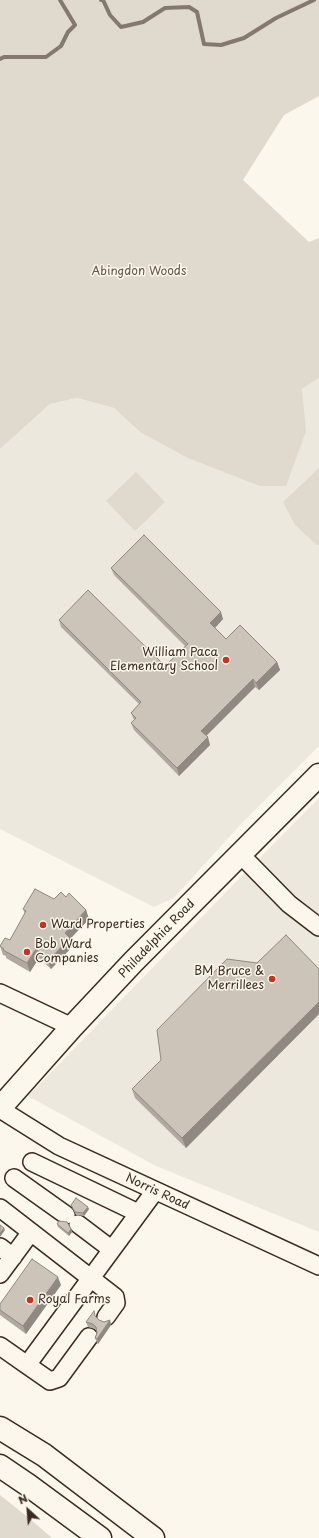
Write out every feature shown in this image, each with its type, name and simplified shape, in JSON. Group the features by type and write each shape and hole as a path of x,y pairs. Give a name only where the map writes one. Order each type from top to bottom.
{"main road":[{"name":"Philadelphia Road","path":"0,1109 72,1027 319,775"},
{"path":"0,1428 44,1455 153,1538"},
{"path":"0,1466 100,1538"}],"street":[{"path":"240,854 289,904 319,927"},
{"path":"0,993 72,1027"},
{"name":"Norris Road","path":"0,1109 59,1146 319,1266"},
{"path":"32,1162 138,1213"},
{"path":"14,1178 111,1249"},
{"path":"27,1365 155,1191"},
{"path":"0,1208 115,1297 116,1303 106,1317"},
{"path":"0,1274 6,1252 31,1232"},
{"path":"0,1346 50,1381 59,1378 89,1337"}],"shaded area":[{"path":"319,378 319,746 240,825 174,898 154,907 0,829 0,449 50,404 77,398 114,408 140,432 305,431 302,389"},
{"path":"319,798 319,1232 156,1166 28,1096"}],"green space":[{"name":"Abingdon Woods","path":"0,0 319,0 319,96 284,115 243,180 309,242 319,238 319,378 302,389 306,431 286,486 260,486 188,458 140,432 114,408 77,398 50,404 0,449"},
{"path":"319,468 319,545 317,545 295,525 283,502"},
{"path":"136,472 165,502 135,531 106,501"},
{"path":"0,1495 30,1519 52,1538 0,1538"}],"building":[{"name":"William Paca Elementary School","path":"144,535 221,612 210,623 226,639 240,625 277,662 256,683 253,679 201,731 208,737 177,768 131,723 136,718 131,713 141,702 59,620 88,590 165,666 188,644 111,568"},
{"path":"35,889 54,899 61,892 66,897 69,893 86,910 65,933 70,938 48,961 36,949 27,963 3,950 4,949 0,946 5,938 10,940 26,911 23,909"},
{"path":"286,935 319,969 319,1002 182,1138 132,1089 161,1060 157,1030 227,959 257,963"},
{"path":"76,1198 88,1207 83,1213 75,1212 71,1205"},
{"path":"59,1221 67,1222 71,1229 68,1233 57,1224"},
{"path":"0,1225 4,1228 0,1233"},
{"name":"Royal Farms","path":"32,1259 58,1277 23,1326 0,1310 0,1304"},
{"path":"94,1311 95,1316 99,1320 104,1322 110,1320 97,1339 95,1338 97,1333 96,1327 93,1324 86,1322"}],"waterway":[{"path":"0,59 4,57 46,57 61,46 68,32 75,25 60,0"},
{"path":"101,0 103,0 110,15 121,27 143,22 165,8 189,7 197,12 204,44 221,45 244,38 276,18 314,0"}],"place":[{"name":"William Paca Elementary School","path":"226,660"},
{"name":"Ward Properties","path":"43,925"},
{"name":"Bob Ward Companies","path":"27,952"},
{"name":"BM Bruce & Merrillees","path":"272,979"},
{"name":"Royal Farms","path":"30,1300"}]}
